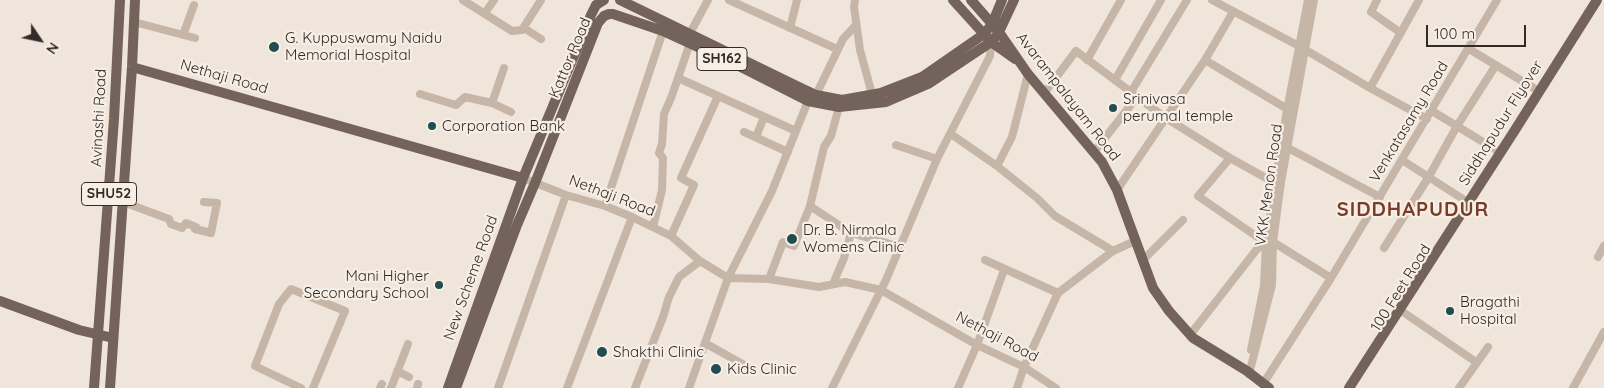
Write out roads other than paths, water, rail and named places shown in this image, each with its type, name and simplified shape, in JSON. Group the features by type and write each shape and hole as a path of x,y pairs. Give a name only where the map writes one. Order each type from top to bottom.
{"main road":[{"name":"Avinashi Road","path":"94,388 114,118 120,0"},
{"name":"Avinashi Road","path":"110,388 135,0"},
{"name":"Kattor Road","path":"523,178 591,15 596,5 604,0"},
{"name":"Kattor Road","path":"620,0 689,39 812,98 839,107 873,99 922,77 987,38 996,28"},
{"path":"953,0 987,38 1020,62"},
{"name":"Avarampalayam Road","path":"971,0 996,28 1028,74 1102,162 1117,190 1134,241 1153,288 1169,311 1193,338 1266,386"},
{"name":"SH162","path":"996,28 1002,0"},
{"name":"SH162","path":"996,28 1014,0"},
{"path":"1348,388 1466,200 1597,0"},
{"name":"100 Feet Road","path":"1354,388 1597,0"},
{"name":"Siddhapudur Flyover","path":"1348,388 1597,0"},
{"name":"Kattor Road","path":"536,183 598,23 604,16 613,14 689,39"},
{"name":"Nethaji Road","path":"132,66 523,178"},
{"name":"Kattor Road","path":"812,98 842,100 873,99"},
{"name":"New Scheme Road","path":"448,388 523,178"},
{"name":"New Scheme Road","path":"456,388 517,225 536,183"},
{"path":"0,301 97,335 114,338"},
{"path":"98,324 114,326"}],"street":[{"path":"463,0 512,31 524,28 542,0"},
{"path":"485,13 494,0"},
{"path":"653,227 662,190 663,158 659,153 662,144 664,114 672,98 689,39 708,0"},
{"path":"729,0 837,49"},
{"path":"790,28 797,0"},
{"path":"855,0 854,7 860,50 873,99"},
{"path":"1087,60 1121,0"},
{"path":"1115,80 1161,0"},
{"path":"1094,152 1134,94 1187,0"},
{"path":"1212,0 1302,48 1427,119"},
{"name":"VKK Menon Road","path":"1302,48 1308,0"},
{"name":"VKK Menon Road","path":"1248,373 1264,286 1274,184 1302,48 1314,0"},
{"path":"1377,0 1371,12 1401,33"},
{"path":"1370,88 1419,0"},
{"name":"Venkatasamy Road","path":"1266,386 1497,0"},
{"path":"184,35 194,5"},
{"path":"1117,190 1205,60 1233,12"},
{"path":"134,22 195,38"},
{"path":"689,388 728,278 772,191 796,131 812,98 842,39 856,25"},
{"path":"524,28 541,39"},
{"path":"604,206 663,31"},
{"path":"832,388 901,247 937,159 990,56 987,38"},
{"path":"1469,49 1537,90"},
{"path":"1045,92 1076,51 1166,118 1274,184"},
{"path":"1205,60 1290,111"},
{"path":"1384,248 1496,64"},
{"path":"492,103 504,68"},
{"path":"997,166 1012,137 1028,74"},
{"path":"678,78 796,131"},
{"path":"420,94 456,104 465,97 492,103 511,112"},
{"path":"671,236 694,185 681,178 718,96"},
{"path":"769,279 783,242 794,246 810,206 824,147 831,136 839,107"},
{"name":"VKK Menon Road","path":"1269,243 1288,148 1290,111"},
{"path":"1432,111 1498,151"},
{"path":"756,137 764,117"},
{"path":"744,132 788,152"},
{"path":"951,134 997,166 1037,198 1055,216 1113,251"},
{"path":"896,145 937,159"},
{"path":"1288,148 1380,198"},
{"path":"1230,158 1198,196 1269,243 1331,278"},
{"path":"1402,160 1466,200"},
{"name":"Nethaji Road","path":"523,178 566,195 604,206 653,227 671,236 700,261 728,278 769,279 819,287 845,282 881,290 977,345 1024,367 1056,388"},
{"path":"498,388 566,195"},
{"path":"123,202 170,219 171,224 182,228 186,223 196,226 195,229 211,233 216,204 204,202"},
{"path":"810,206 851,233 901,247"},
{"path":"567,388 632,217"},
{"path":"1142,261 1183,220"},
{"path":"833,284 844,258 851,233"},
{"path":"1017,388 1024,367 1058,293 1113,251 1134,241"},
{"path":"1190,334 1257,249 1269,243"},
{"path":"1598,257 1604,246"},
{"path":"985,260 1058,293"},
{"path":"635,388 669,297 679,277 700,261"},
{"path":"958,388 977,345 1004,270"},
{"path":"301,388 255,366 279,304 291,289 345,311 313,388"},
{"path":"1403,312 1476,362"},
{"path":"1573,388 1604,332"},
{"path":"705,343 753,370"},
{"path":"391,388 408,344"},
{"path":"1459,388 1488,346"},
{"path":"397,371 410,377"}],"place":[{"name":"G. Kuppuswamy Naidu Memorial Hospital","path":"274,47"},
{"name":"Srinivasa perumal temple","path":"1113,108"},
{"name":"Corporation Bank","path":"432,126"},
{"name":"Dr. B. Nirmala Womens Clinic","path":"792,239"},
{"name":"Mani Higher Secondary School","path":"439,285"},
{"name":"Bragathi Hospital","path":"1450,311"},
{"name":"Shakthi Clinic","path":"602,352"},
{"name":"Kids Clinic","path":"716,369"}],"district":[{"name":"SIDDHAPUDUR","path":"1413,210"}]}
